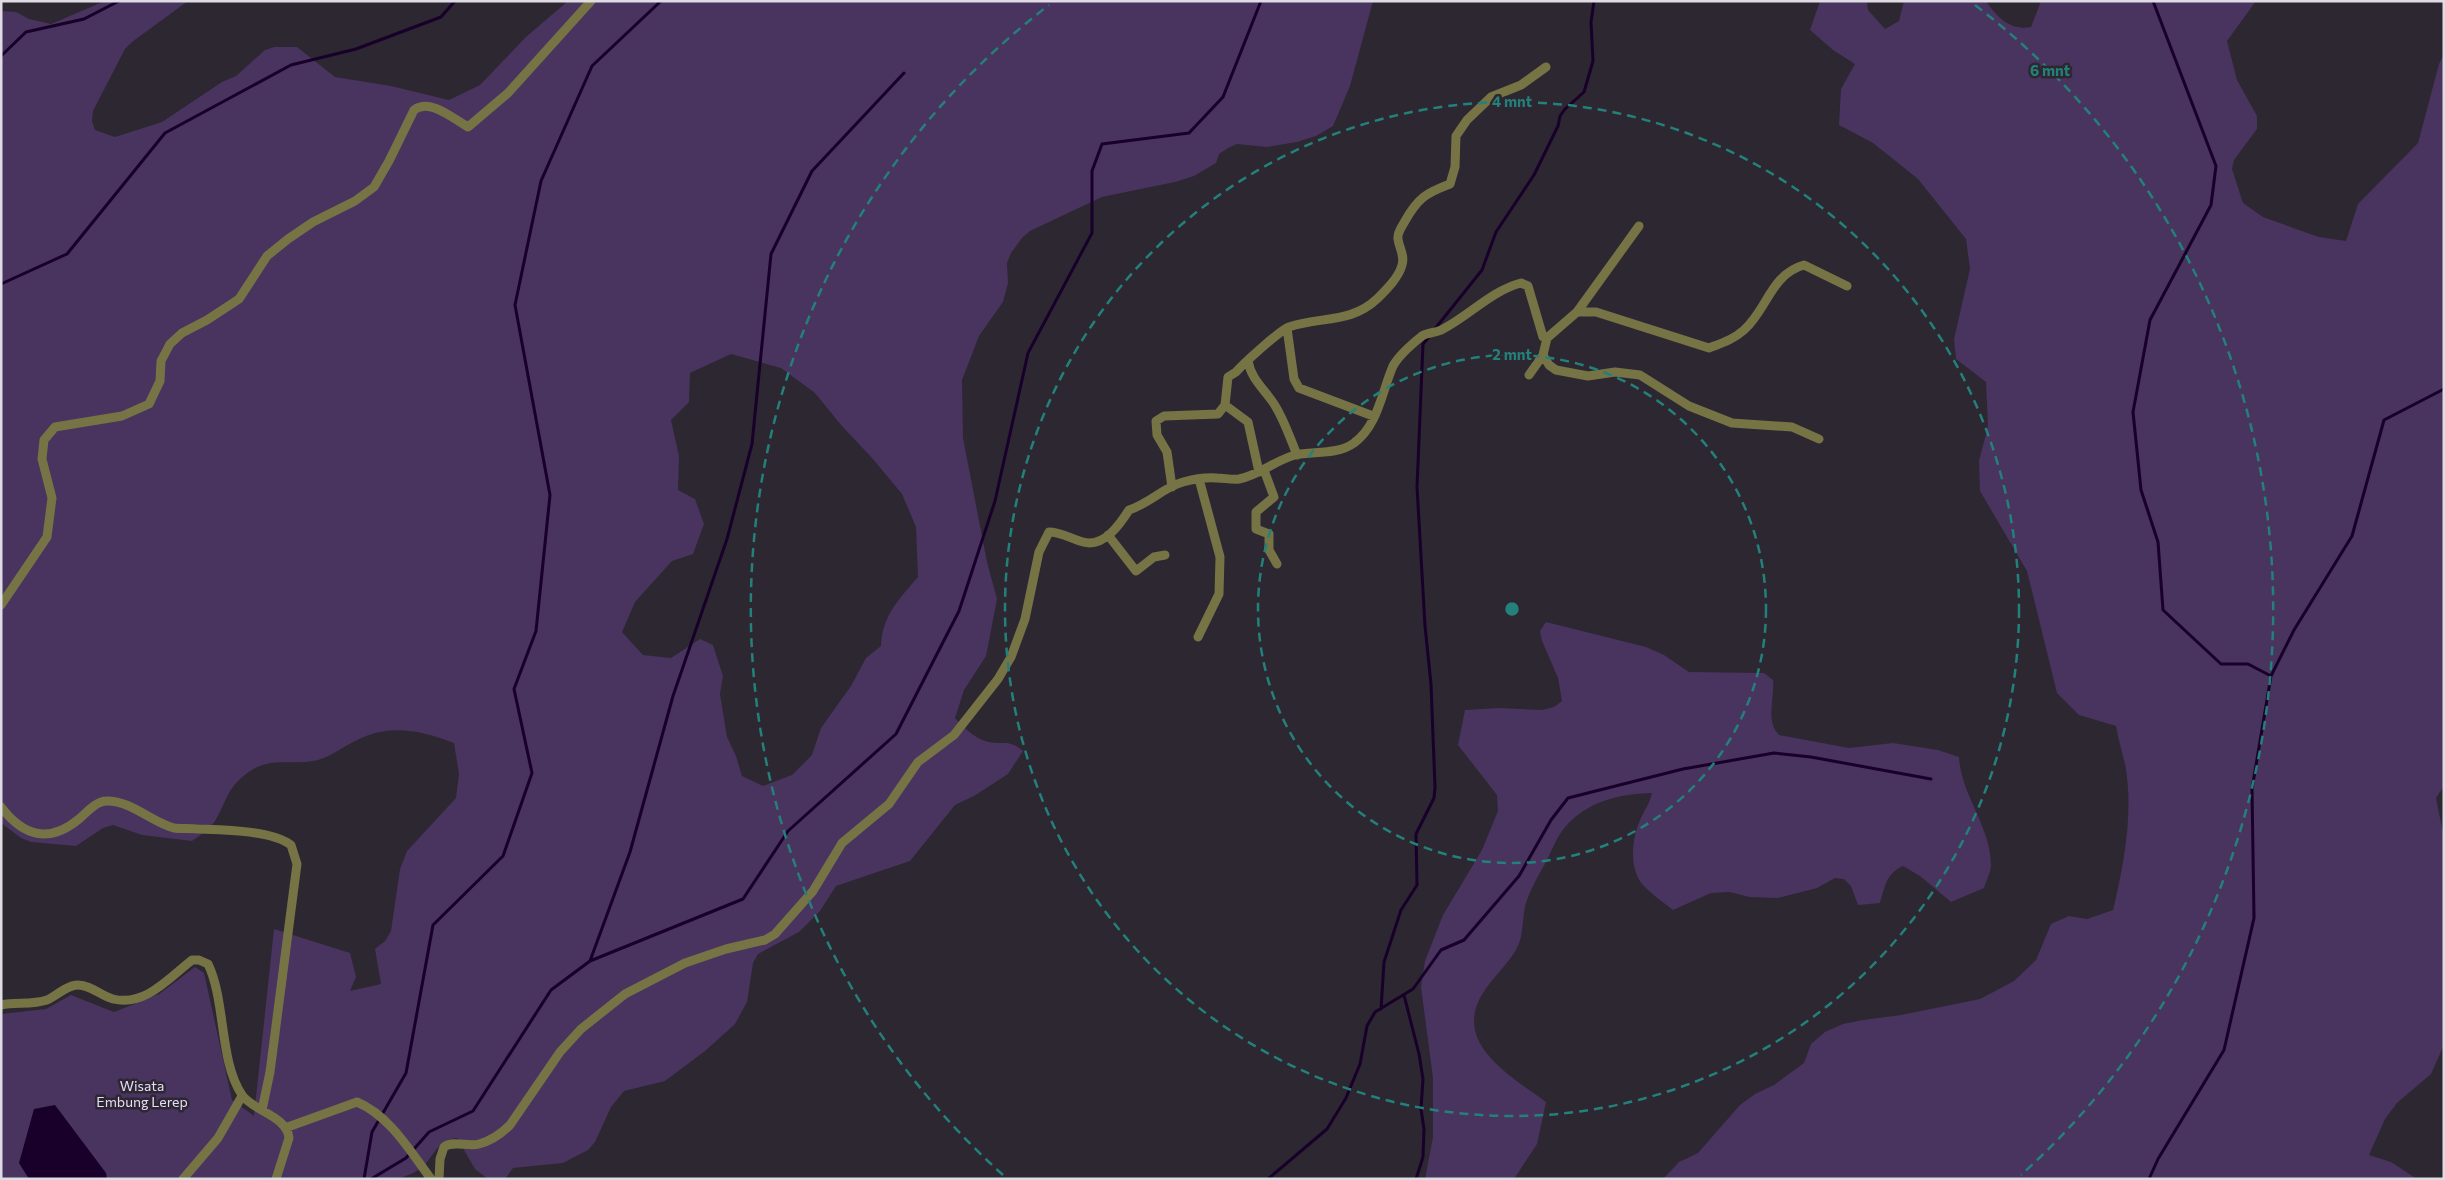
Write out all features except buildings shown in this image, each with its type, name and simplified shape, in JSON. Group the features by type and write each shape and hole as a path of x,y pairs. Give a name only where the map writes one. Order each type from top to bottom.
{"street":[{"path":"1,605 47,537 52,498 42,460 44,440 55,427 122,416 149,404 160,381 162,361 170,344 182,332 207,320 239,299 267,256 288,239 313,222 355,201 374,186 389,161 414,110 420,105 429,105 468,127 508,93 591,1"},
{"path":"1172,486 1166,452 1157,434 1156,421 1164,416 1218,414 1225,405 1228,377 1288,328 1348,317 1360,312 1376,300 1391,285 1402,268 1404,258 1398,238 1399,232 1416,203 1427,193 1450,184 1455,167 1456,136 1467,120 1491,97 1521,86 1546,67"},
{"path":"1529,375 1543,355 1547,338 1577,312 1639,226"},
{"path":"1577,312 1596,312 1709,348 1728,341 1745,330 1779,280 1794,268 1804,265 1848,286"},
{"path":"439,1179 440,1159 444,1147 451,1144 478,1144 501,1134 510,1125 560,1052 581,1029 625,994 685,963 726,949 765,940 775,934 813,891 842,843 889,804 918,762 954,735 998,679 1011,657 1025,619 1040,552 1047,534 1056,532 1089,543 1099,541 1120,525 1129,510 1145,505 1172,486 1199,479 1239,479 1297,455 1331,451 1354,444 1365,431 1385,394 1394,366 1403,354 1424,335 1441,331 1465,317 1495,293 1520,283 1528,286 1541,332 1547,338"},
{"path":"1288,328 1294,379 1299,388 1373,416"},
{"path":"1543,355 1549,365 1556,370 1588,376 1615,372 1640,375 1689,406 1732,423 1792,427 1819,439"},
{"path":"1248,361 1250,372 1262,391 1272,401 1297,455"},
{"path":"1225,405 1248,422 1261,471 1274,497 1256,512 1256,529 1269,534 1269,550 1277,564"},
{"path":"1198,637 1219,594 1220,558 1199,479"},
{"path":"1108,535 1136,571 1154,558 1165,555"},
{"path":"1,807 21,828 36,833 53,833 74,823 98,802 106,801 125,804 174,828 225,830 284,840 290,845 297,864 270,1072 262,1110"},
{"path":"1,1005 27,1004 46,1000 77,985 87,987 112,999 127,1002 146,997 192,960 199,960 208,964 233,1076 242,1096 285,1128 289,1138 276,1179"},
{"path":"184,1179 218,1138 242,1096"},
{"path":"285,1128 357,1102 371,1108 384,1119 431,1179"}],"green space":[{"name":"Wisata Embung Lerep","path":"105,1 188,1 125,49 93,111 92,121 95,130 115,137 162,122 222,82 236,76 265,50 274,47 297,47 335,77 391,86 449,100 480,85 526,37 568,1 1373,1 1350,86 1333,126 1316,136 1297,142 1267,147 1237,144 1219,154 1216,163 1194,176 1175,182 1102,197 1030,231 1011,253 1007,263 1008,283 1003,302 979,336 962,380 963,438 987,562 997,599 986,656 964,690 955,718 981,739 990,742 1009,743 1023,751 1008,774 974,796 955,805 910,861 836,886 820,911 799,932 758,954 753,963 747,1002 735,1024 705,1051 665,1081 624,1091 611,1107 595,1142 588,1150 563,1163 513,1168 505,1179 488,1179 475,1169 457,1138 443,1143 417,1171 395,1179 1,1179 1,1014 46,1009 71,995 114,1012 159,994 195,967 204,973 232,1100 254,1116 274,929 350,953 356,977 350,991 381,984 375,949 385,941 391,931 400,869 407,851 456,798 459,774 454,743 417,732 392,730 367,735 318,760 269,763 250,771 231,789 213,824 192,841 142,835 113,825 103,828 76,846 31,842 21,838 1,823 1,11 16,12 29,19 51,24","holes":["731,354 781,368 815,393 902,494 916,527 918,577 898,601 888,617 882,635 881,646 866,658 851,686 821,728 812,755 792,775 763,786 742,776 736,756 727,737 720,694 723,676 713,645 700,639 671,658 643,655 622,632 635,602 672,561 693,554 704,524 695,499 678,490 679,456 671,420 689,402 690,373"]},
{"path":"1820,1 1867,1 1868,10 1885,29 1899,21 1904,1 1986,1 2005,22 2023,28 2031,27 2041,1 2256,1 2227,41 2237,80 2257,116 2257,129 2234,160 2232,169 2243,203 2263,217 2319,237 2346,241 2358,204 2418,143 2439,64 2444,54 2444,786 2436,798 2444,838 2444,1045 2431,1074 2397,1103 2385,1119 2369,1155 2391,1162 2417,1179 1663,1179 1679,1162 1698,1153 1740,1105 1755,1094 1774,1085 1804,1063 1811,1044 1825,1032 1843,1024 1901,1015 1980,999 2014,981 2036,960 2051,924 2069,916 2087,919 2113,910 2121,874 2126,837 2128,782 2116,726 2079,715 2057,693 2027,571 1980,491 1979,461 1988,426 1986,382 1956,359 1954,339 1970,269 1966,239 1918,179 1873,143 1839,125 1841,89 1855,64 1833,50 1810,30"},
{"path":"1546,622 1646,647 1664,655 1689,672 1764,673 1773,680 1771,716 1772,723 1779,735 1849,748 1893,743 1938,750 1959,757 1965,785 1990,851 1990,871 1984,888 1951,902 1920,876 1903,866 1897,869 1890,877 1880,903 1858,905 1851,886 1844,879 1835,878 1817,888 1778,898 1749,897 1730,892 1711,893 1673,910 1643,885 1638,878 1633,862 1635,834 1652,793 1628,795 1605,800 1584,810 1566,826 1557,839 1528,898 1521,937 1517,948 1488,986 1477,1006 1474,1017 1475,1030 1485,1052 1504,1071 1546,1102 1537,1144 1514,1179 1425,1179 1433,1137 1433,1078 1421,987 1425,961 1443,915 1482,850 1498,811 1497,795 1458,745 1465,710 1499,708 1542,710 1554,707 1562,701 1558,678 1542,641 1540,631"}],"shaded area":[{"path":"55,1105 106,1173 107,1179 29,1179 19,1163 34,1109"}],"waterway":[{"path":"1,56 26,32 84,19 119,1"},
{"path":"1,284 67,254 165,133 291,65 356,49 441,17 455,1"},
{"path":"364,1179 372,1132 406,1073 433,925 503,856 532,773 514,689 536,631 550,495 515,305 541,181 592,66 661,1"},
{"path":"371,1179 406,1158 429,1132 473,1111 551,990 590,961 743,899 788,831 896,734 959,611 995,501 1028,353 1092,233 1092,171 1102,144 1189,133 1223,97 1261,1"},
{"path":"1434,330 1482,270 1496,232 1534,175 1558,126 1560,116 1584,92 1593,61 1591,22 1594,1"},
{"path":"2153,1 2216,166 2211,205 2150,320 2133,412 2141,490 2158,542 2163,610 2221,664 2248,664 2271,676"},
{"path":"590,961 630,852 673,696 727,539 752,444 771,254 812,171 904,73"},
{"path":"1381,1009 1384,962 1401,910 1417,885 1416,834 1434,798 1435,787 1431,684 1425,626 1417,487 1423,344 1429,337"},
{"path":"2149,1179 2158,1159 2224,1050 2254,918 2252,789 2271,676 2294,630 2352,536 2384,420 2444,389"},
{"path":"1268,1179 1327,1129 1346,1098 1360,1064 1367,1026 1375,1012 1413,989 1441,950 1464,940 1519,876 1551,820 1568,798 1683,769 1774,753 1811,757 1931,779"},
{"path":"1404,995 1419,1054 1423,1079 1421,1109 1424,1129 1423,1157 1416,1179"}]}
